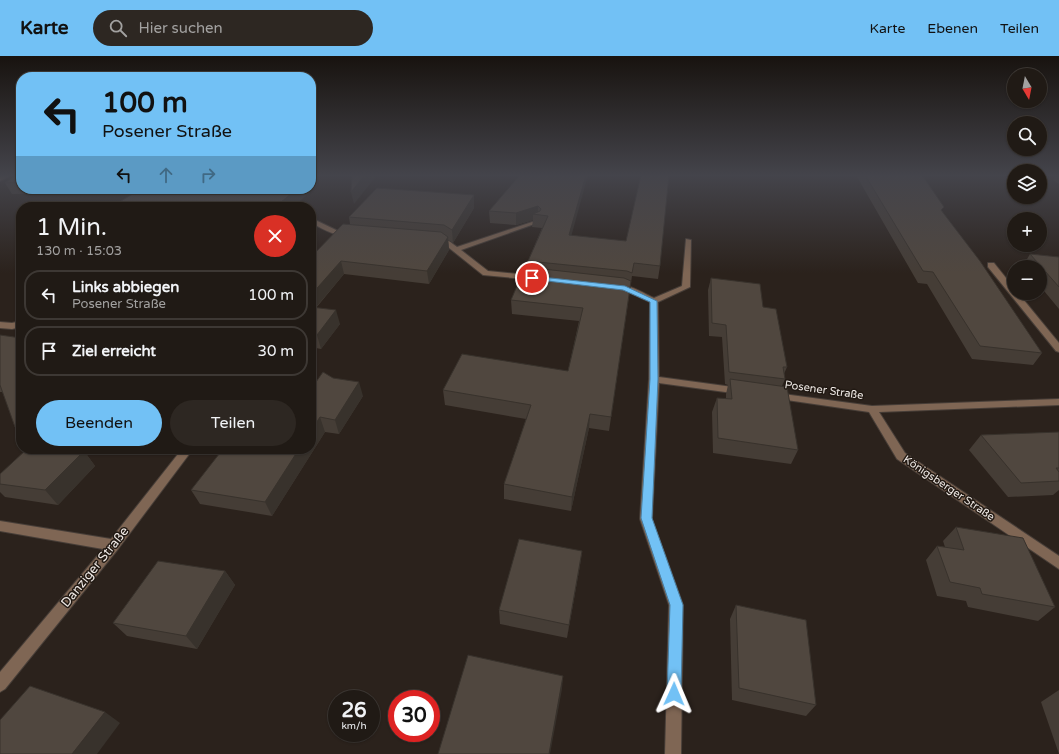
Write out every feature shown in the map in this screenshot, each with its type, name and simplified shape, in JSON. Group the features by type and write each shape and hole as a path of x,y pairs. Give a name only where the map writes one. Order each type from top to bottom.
{"street":[{"path":"316,222 335,232 358,234"},
{"path":"457,249 537,222"},
{"path":"422,239 445,241 486,273 548,280"},
{"path":"609,287 625,288 654,301 686,287 688,240"},
{"path":"991,265 1059,349"},
{"path":"654,301 654,379 646,518 676,605 673,754"},
{"path":"0,325 16,325"},
{"path":"654,379 747,392"},
{"name":"Posener Straße","path":"763,394 872,409"},
{"path":"872,409 1059,402"},
{"name":"Königsberger Straße","path":"872,409 901,456 1059,563"},
{"name":"Danziger Straße","path":"0,684 114,545 184,454"},
{"path":"0,526 114,545"}],"building":[{"path":"358,208 466,208 452,230 444,225 349,217"},
{"path":"492,208 533,208 516,213 489,211"},
{"path":"540,208 577,208 569,235 626,241 634,208 666,208 660,266 634,263 632,273 627,271 528,261 548,216 533,214 541,209"},
{"path":"885,208 943,208 941,210 980,261 1042,353 980,346 933,272 923,271"},
{"path":"343,224 441,232 448,237 427,271 341,261 316,289 316,252"},
{"path":"1030,254 1059,257 1059,287 1047,273 1047,260 1035,260"},
{"path":"525,267 624,278 631,281 611,417 590,414 572,497 504,484 531,405 443,390 462,354 568,371 583,308 511,300"},
{"path":"711,278 760,284 763,307 776,309 787,367 783,367 785,379 729,372 726,325 712,323"},
{"path":"316,308 336,310 317,335"},
{"path":"0,335 16,337 15,427 0,385"},
{"path":"323,372 333,378 359,382 335,420 320,417 316,423 316,382"},
{"path":"730,379 787,387 798,450 718,438 717,398 732,399"},
{"path":"1059,432 1059,468 1056,468 1059,472 1059,481 1021,483 981,435"},
{"path":"22,454 81,454 45,490 0,484 0,474"},
{"path":"219,454 296,454 265,502 191,490"},
{"path":"956,527 1023,538 1055,607 982,594 980,588 950,582 937,546 964,550"},
{"path":"519,539 582,551 569,625 499,610"},
{"path":"158,561 225,571 186,636 113,623"},
{"path":"736,605 806,620 816,705 739,688"},
{"path":"468,655 563,676 549,754 438,754"},
{"path":"30,686 105,712 72,754 0,754 0,720"}],"route":[{"path":"532,278 625,288 654,301 654,379 646,518 676,605 674,694"}]}
